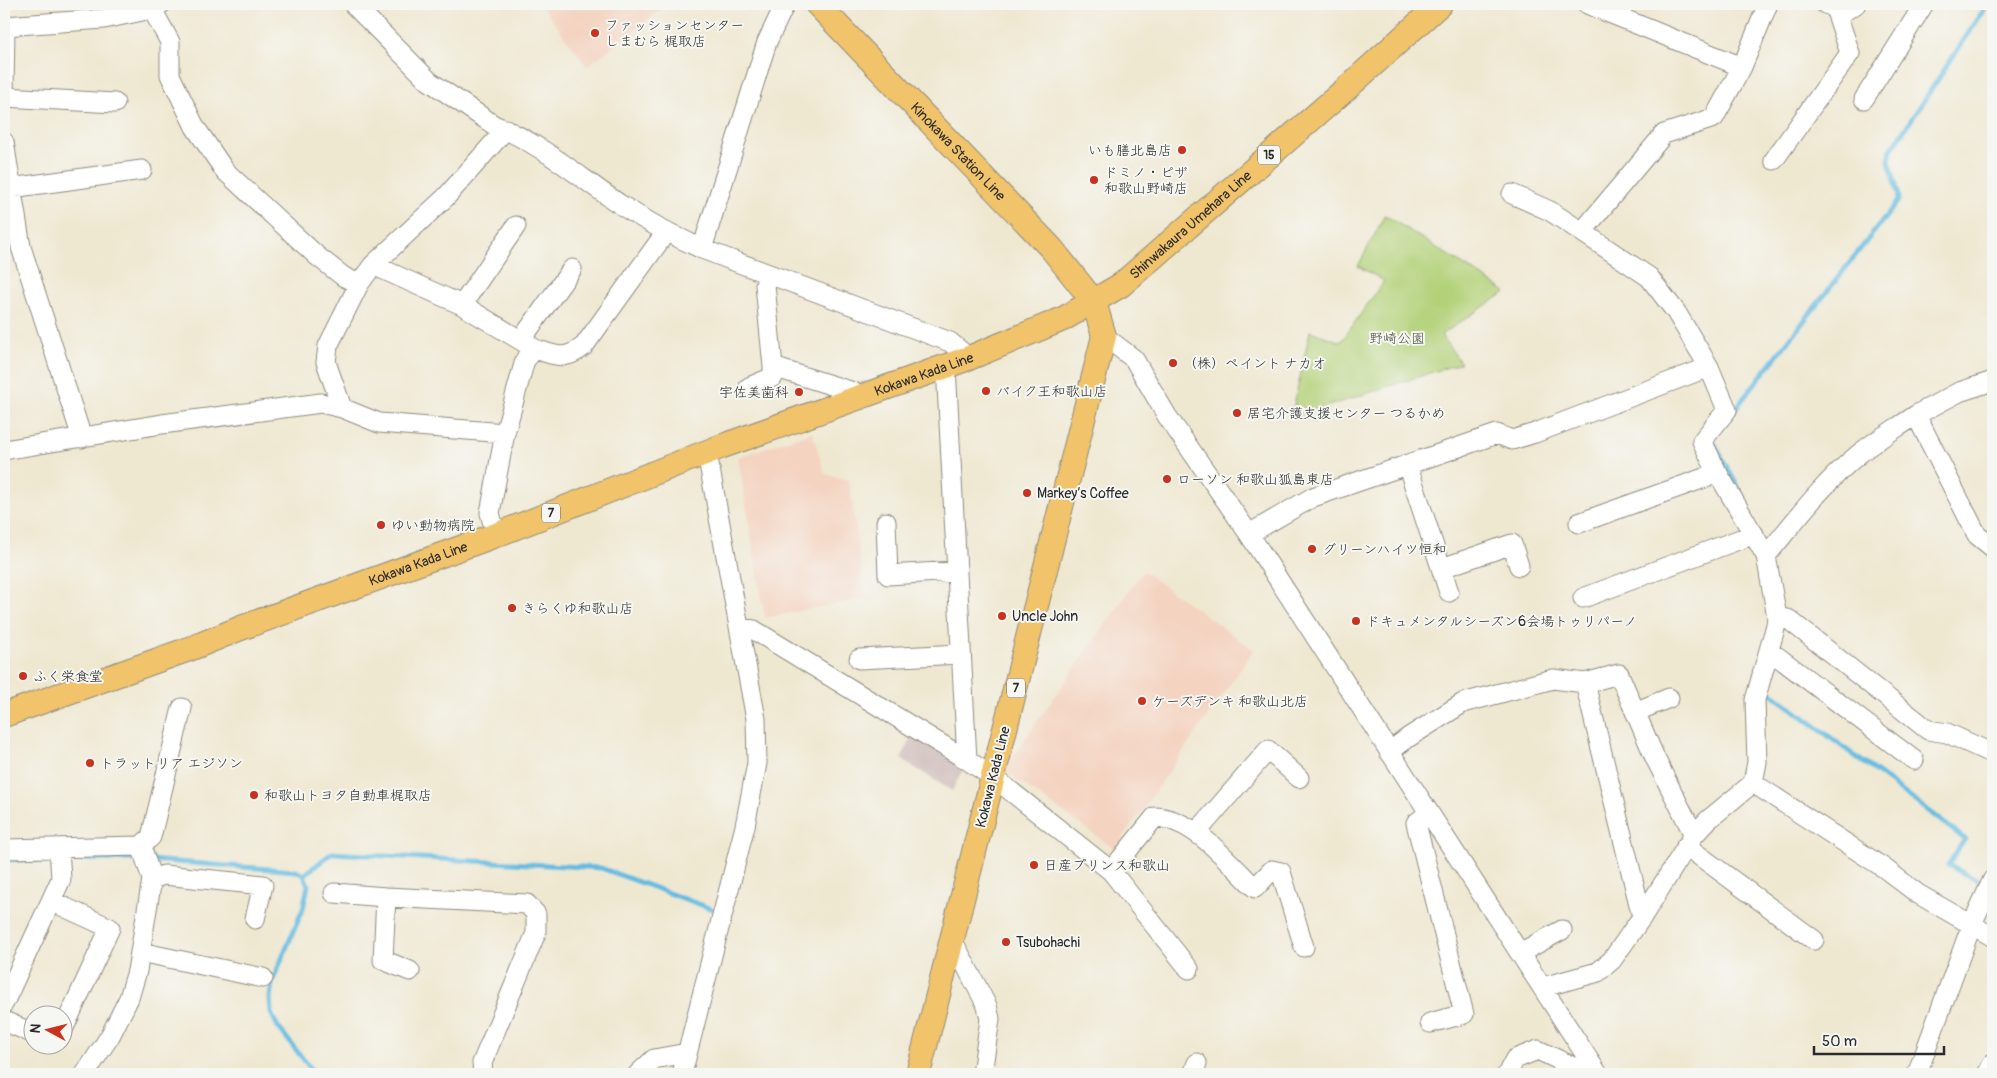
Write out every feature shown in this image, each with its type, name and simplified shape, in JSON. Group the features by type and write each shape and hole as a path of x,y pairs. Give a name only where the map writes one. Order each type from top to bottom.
{"main road":[{"name":"Kinokawa Station Line","path":"817,4 1052,249 1094,302"},
{"name":"Shinwakaura Umehara Line","path":"1094,302 1121,285 1347,88 1440,4"},
{"path":"1094,302 1104,336"},
{"name":"Kokawa Kada Line","path":"4,715 192,648 241,628 496,535 707,452 969,358 1063,319 1094,302"},
{"name":"Kokawa Kada Line","path":"918,1074 1104,336"}],"street":[{"path":"353,4 428,81 494,125 506,129 542,150 622,205 666,232 702,249 768,275 950,342 969,358"},
{"path":"702,249 767,42 785,4"},
{"path":"1587,4 1742,67"},
{"path":"1582,232 1664,134 1714,118 1742,67 1768,4"},
{"path":"1829,6 1846,10 1856,4"},
{"path":"1864,99 1924,4"},
{"path":"115,103 4,95 4,26 104,19 156,6 170,42 170,75 194,128 224,171 317,256 344,277 359,284"},
{"path":"1774,160 1850,53 1829,6"},
{"path":"342,408 326,362 328,346 359,284 373,265 446,197 506,129"},
{"path":"4,142 9,191 21,247 82,438"},
{"path":"9,191 142,170"},
{"path":"1512,194 1550,211 1648,277 1676,312 1709,367 1727,410 1702,441 1754,534 1769,552 1782,618 1772,655 1755,700 1757,762 1753,783 1708,820 1690,840 1642,917 1612,960 1598,972 1543,987"},
{"path":"462,305 516,226"},
{"path":"373,265 462,305 528,345 564,357 573,354 584,346 666,232"},
{"path":"496,535 490,513 505,433 528,345 572,269"},
{"path":"749,387 773,377 765,285 768,275"},
{"path":"1104,336 1134,359 1168,416 1249,534 1598,1074"},
{"path":"946,366 967,760"},
{"path":"773,367 863,395"},
{"path":"1249,534 1313,497 1497,434 1512,440 1535,433 1709,367"},
{"path":"1769,552 1820,491 1859,454 1916,415 1959,392 1993,381"},
{"path":"4,450 162,424 322,403 342,408 379,423 505,433"},
{"path":"1916,415 1977,535 1993,548"},
{"path":"682,1074 745,826 757,762 756,719 707,452"},
{"path":"1408,464 1449,592"},
{"path":"1579,523 1718,472"},
{"path":"886,522 888,575 956,571"},
{"path":"1583,598 1754,534"},
{"path":"1442,568 1512,544 1519,566"},
{"path":"1782,618 1928,730 1947,732 1993,754"},
{"path":"740,628 754,630 993,777 1111,871 1189,970"},
{"path":"859,659 961,654"},
{"path":"1772,655 1914,760"},
{"path":"1389,752 1463,703 1553,679 1585,683 1619,674 1690,840 1814,940"},
{"path":"1585,683 1642,917"},
{"path":"1635,712 1669,698"},
{"path":"85,1074 110,1036 129,998 140,952 146,861 150,837 182,708"},
{"path":"1197,832 1268,750 1299,778"},
{"path":"1753,783 1884,868 1918,894 1993,937"},
{"path":"1429,813 1416,823 1464,1014 1430,1023"},
{"path":"1111,871 1155,817 1167,818 1197,832 1255,888 1272,870 1281,872 1304,947"},
{"path":"4,849 59,856 146,861 164,875 263,885 256,919"},
{"path":"4,1003 61,879 59,856"},
{"path":"1917,1074 1972,924 1991,884"},
{"path":"334,893 526,904 536,914 536,933 482,1063 483,1074"},
{"path":"386,897 384,960 410,971"},
{"path":"51,901 110,928 72,1010"},
{"path":"1520,953 1562,930"},
{"path":"953,941 987,1006 990,1019 982,1074"},
{"path":"140,952 263,978"},
{"path":"4,1021 22,1029"},
{"path":"1507,1074 1515,1058 1538,1050 1588,1074"},
{"path":"638,1074 654,1059 687,1053"},
{"path":"1987,1074 1993,1063"}],"shaded area":[{"path":"540,4 669,4 587,66"},
{"path":"812,432 825,474 849,480 865,598 765,618 738,457"},
{"name":"ケーズデンキ 和歌山北店","path":"1143,571 1254,650 1115,849 1003,770"},
{"path":"913,736 964,767 952,791 901,759"}],"green space":[{"name":"野崎公園","path":"1385,215 1506,292 1441,335 1461,363 1291,418 1310,331 1341,342 1384,281 1358,266"}],"waterway":[{"path":"1732,413 1898,201 1899,196 1889,161 1891,150 1988,4"},
{"path":"1713,438 1746,503"},
{"path":"1765,686 1765,688 1965,839 1948,865 1986,885"},
{"path":"304,875 332,853 601,868 712,909"},
{"path":"4,859 142,859"},
{"path":"150,860 296,871 304,875 308,885 303,909 272,982 270,998 271,1013 278,1027 315,1074"}],"place":[{"name":"ファッションセンター しまむら 梶取店","path":"595,33"},
{"name":"いも膳北島店","path":"1182,150"},
{"name":"ドミノ・ピザ 和歌山野崎店","path":"1094,180"},
{"name":"（株）ペイント ナカオ","path":"1173,363"},
{"name":"バイク王和歌山店","path":"986,391"},
{"name":"宇佐美歯科","path":"799,392"},
{"name":"居宅介護支援センター つるかめ","path":"1237,413"},
{"name":"ローソン 和歌山狐島東店","path":"1167,479"},
{"name":"Markey’s Coffee","path":"1027,493"},
{"name":"ゆい動物病院","path":"381,525"},
{"name":"グリーンハイツ恒和","path":"1312,549"},
{"name":"きらくゆ和歌山店","path":"512,608"},
{"name":"Uncle John","path":"1002,616"},
{"name":"ドキュメンタルシーズン6会場トゥリパーノ","path":"1356,621"},
{"name":"ふく栄食堂","path":"23,676"},
{"name":"ケーズデンキ 和歌山北店","path":"1142,701"},
{"name":"トラットリア エジソン","path":"90,763"},
{"name":"和歌山トヨタ自動車梶取店","path":"254,795"},
{"name":"日産プリンス和歌山","path":"1034,865"},
{"name":"Tsubohachi","path":"1006,942"}]}
